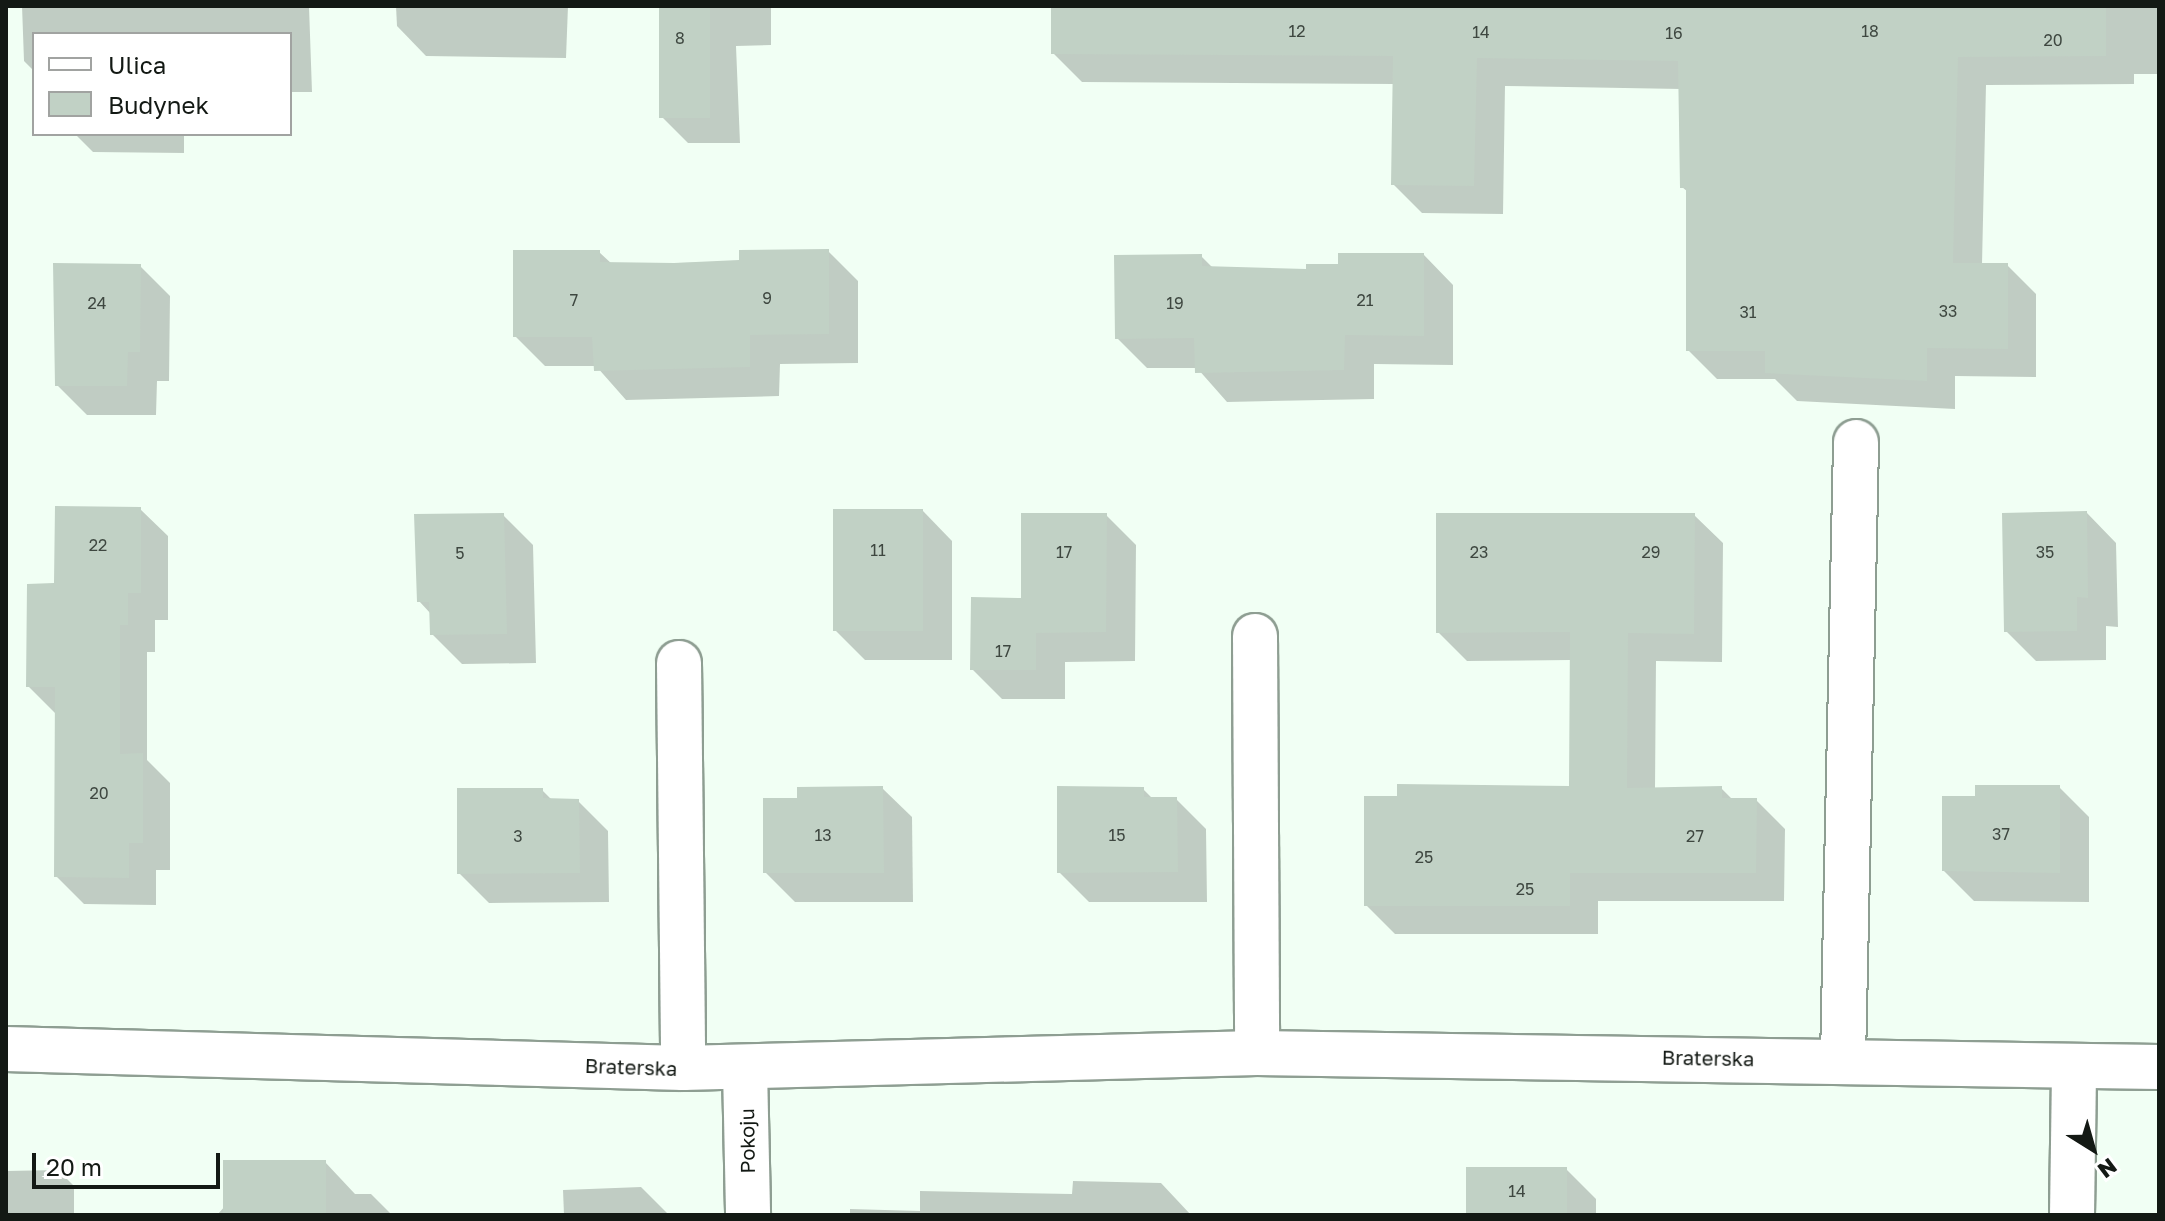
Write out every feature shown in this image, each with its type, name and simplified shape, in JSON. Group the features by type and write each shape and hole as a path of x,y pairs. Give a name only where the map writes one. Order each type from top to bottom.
{"street":[{"path":"1843,1060 1856,442"},
{"path":"1255,636 1257,1053"},
{"path":"679,663 683,1068"},
{"name":"Braterska","path":"6,1049 683,1068 1257,1053 2159,1067"},
{"path":"2072,1215 2074,1067"},
{"name":"Pokoju","path":"745,1068 748,1215"}],"building":[{"path":"659,6 710,6 710,118 659,118"},
{"path":"1051,6 2106,6 2106,56 1958,57 1953,263 2008,263 2008,349 1927,348 1927,381 1765,373 1765,351 1686,351 1686,188 1680,188 1678,61 1477,58 1474,186 1391,185 1393,56 1051,54"},
{"path":"829,249 829,334 750,335 750,367 594,371 592,337 513,337 513,250 600,250 600,262 674,263 739,260 739,250"},
{"path":"1338,253 1424,253 1424,336 1345,335 1344,370 1195,373 1194,338 1115,339 1114,255 1202,254 1202,266 1306,269 1306,264 1338,264"},
{"path":"53,263 141,264 140,352 128,352 127,386 55,386"},
{"path":"55,506 141,507 141,593 128,593 128,625 120,625 120,754 143,753 143,843 129,843 129,878 54,877 55,687 26,687 27,584 54,583"},
{"path":"833,509 923,509 923,631 833,631"},
{"path":"2087,511 2088,598 2077,597 2077,631 2004,632 2002,513"},
{"path":"504,513 507,634 430,635 429,602 417,602 414,514"},
{"path":"1021,513 1107,513 1106,632 1036,633 1036,670 970,670 971,597 1021,598"},
{"path":"1436,513 1695,513 1694,634 1628,633 1627,788 1722,786 1722,798 1757,798 1756,873 1570,873 1570,906 1364,906 1364,796 1397,796 1397,784 1569,786 1570,632 1436,633"},
{"path":"1975,785 2060,785 2060,873 1942,871 1942,796 1975,796"},
{"path":"883,786 884,873 763,873 763,798 797,798 797,787"},
{"path":"1057,786 1144,787 1144,797 1177,797 1178,872 1057,873"},
{"path":"457,788 543,788 543,798 579,799 580,873 457,874"},
{"path":"223,1160 326,1160 326,1215 223,1215"},
{"path":"1466,1167 1567,1167 1567,1215 1466,1215"}]}
